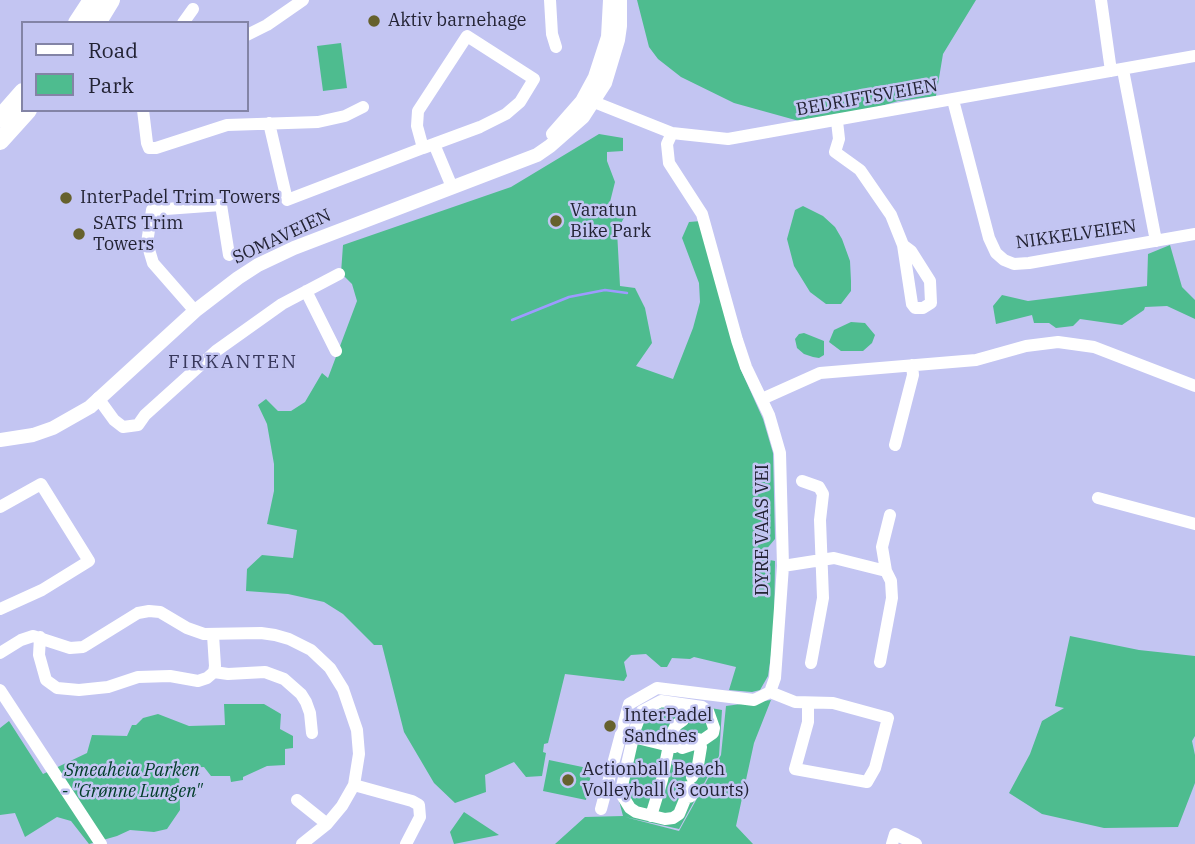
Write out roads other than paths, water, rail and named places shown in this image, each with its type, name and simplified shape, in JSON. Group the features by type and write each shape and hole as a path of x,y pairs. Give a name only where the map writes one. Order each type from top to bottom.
{"highway":[{"path":"78,21 92,0"},
{"path":"98,21 111,0"},
{"path":"0,118 21,94"},
{"path":"0,141 26,112"}],"main road":[{"name":"SOMAVEIEN","path":"594,94 608,37 610,0"},
{"name":"SOMAVEIEN","path":"0,440 33,435 53,428 90,407 195,311 258,265 306,243 515,162 555,133 594,94 618,40 620,0"},
{"name":"SOMAVEIEN","path":"0,432 34,426 98,398"}],"street":[{"path":"248,35 268,25 303,0"},
{"path":"550,0 552,34 556,47"},
{"path":"1101,0 1117,71"},
{"path":"185,21 194,9"},
{"path":"269,123 285,197 289,200 428,146 467,132 506,114 520,102 534,79 467,36 418,111 417,126 428,146 453,187"},
{"name":"BEDRIFTSVEIEN","path":"594,94 631,116 672,133 728,139 1195,56"},
{"name":"NIKKELVEIEN","path":"1117,71 1156,241"},
{"name":"NIKKELVEIEN","path":"953,100 989,238 996,253 1004,260 1014,264 1029,263 1195,234"},
{"path":"143,112 149,148 156,148 227,125 329,121 363,107"},
{"path":"836,121 839,139 835,152 852,163 868,179 891,215 903,245"},
{"name":"DYRE VAAS VEI","path":"672,133 667,144 669,163 702,214 737,340 746,367 769,415 780,453 783,566 777,663 770,692"},
{"path":"195,311 153,263 147,243 152,210 221,205 229,255"},
{"path":"98,398 114,420 123,427 138,425 145,415 216,351 282,304 339,274"},
{"path":"306,290 336,351"},
{"path":"762,399 821,373 976,360 1026,346 1069,342 1106,352 1195,386"},
{"path":"895,445 914,375 912,365"},
{"path":"802,481 819,487 824,494 820,520 823,598 811,663"},
{"path":"0,507 41,484 89,561 42,590 0,609"},
{"path":"1098,498 1195,524"},
{"path":"880,662 892,598 891,581 886,571 882,547 890,515"},
{"path":"783,566 842,559 886,571"},
{"path":"0,653 27,637 40,637 69,648 83,647 138,613 149,611 160,612 187,628 213,635 275,635 311,650 321,657 337,678 349,704 359,740 354,785 327,824 302,844"},
{"path":"213,635 214,672"},
{"path":"40,637 39,655 43,674 52,685 64,689 95,689 146,677 170,676 198,681 214,672 265,672 284,679 301,694 310,713 312,733"},
{"path":"601,809 629,704 657,688 748,701 761,699 770,692 786,700 833,703 888,718 875,768 867,782 795,769 807,722 808,703"},
{"path":"0,690 101,844"},
{"path":"633,737 673,748 701,742 713,733 708,711 661,701 642,711 638,717 633,737 622,795 629,808 665,819 679,814 701,742"},
{"path":"652,816 673,748 676,725 683,720 687,705"},
{"path":"354,785 418,805 420,817 406,844"},
{"path":"660,786 687,788"},
{"path":"297,800 327,824"},
{"path":"892,844 895,834 916,844"}],"waterway":[{"path":"512,320 569,297 605,290 627,293"}],"place":[{"name":"Aktiv barnehage","path":"374,21"},
{"name":"InterPadel Trim Towers","path":"66,198"},
{"name":"Varatun Bike Park","path":"556,221"},
{"name":"SATS Trim Towers","path":"79,234"},
{"name":"InterPadel Sandnes","path":"610,726"},
{"name":"Actionball Beach Volleyball (3 courts)","path":"568,780"}],"district":[{"name":"FIRKANTEN","path":"233,363"}],"park label":[{"name":"Smeaheia Parken - \"Grønne Lungen\"","path":"132,781"}]}
